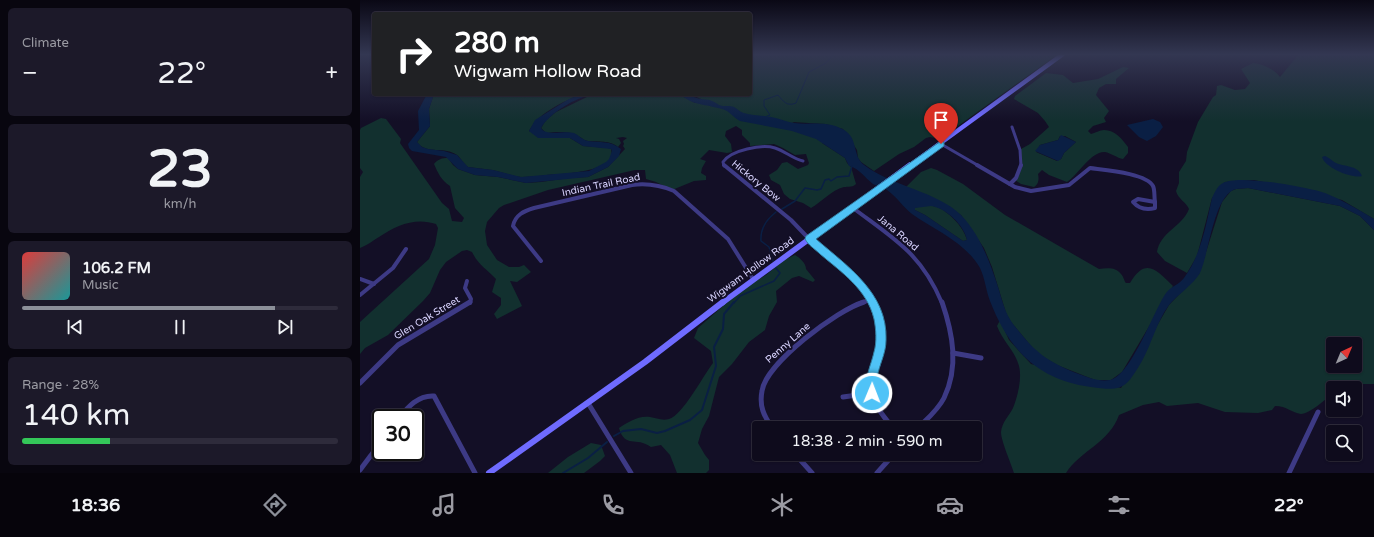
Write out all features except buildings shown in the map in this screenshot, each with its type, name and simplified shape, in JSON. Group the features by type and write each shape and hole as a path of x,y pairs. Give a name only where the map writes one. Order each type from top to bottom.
{"street":[{"name":"Wigwam Hollow Road","path":"489,473 588,403 697,323 716,306 1033,76"},
{"path":"1010,184 1020,173 1022,152 1012,127"},
{"path":"941,144 1010,184 1031,192 1071,183 1090,168 1127,174 1150,183 1153,188 1155,202 1155,208 1151,209 1137,207 1133,202 1138,199 1155,202"},
{"name":"Hickory Bow","path":"803,161 791,158 777,148 771,147 733,153 725,158 723,162 724,166 791,220 809,239"},
{"name":"Indian Trail Road","path":"542,261 513,226 515,219 521,213 534,208 625,186 648,184 663,186 674,191 728,239 753,279"},
{"name":"Jana Road","path":"853,208 904,247 926,271 945,307 950,329 952,353 950,377 945,396 937,408 925,421"},
{"path":"809,239 860,282 871,300 879,318 881,333 880,352 872,378 872,393 878,409 887,421"},
{"path":"360,295 402,258 406,249"},
{"path":"360,279 374,284"},
{"name":"Glen Oak Street","path":"360,383 398,345 470,303 471,299 465,288 467,281"},
{"name":"Penny Lane","path":"768,421 765,417 760,397 764,381 771,370 786,354 841,311 871,300"},
{"path":"952,353 981,358"},
{"path":"843,398 872,393"},
{"path":"407,409 413,403 427,396 434,396 475,473"},
{"path":"588,403 631,473"},
{"path":"1289,473 1318,412"},
{"path":"360,470 372,454"},
{"path":"801,461 812,473"},
{"path":"876,473 887,461"}],"green space":[{"path":"752,76 1027,76 940,139 930,137 926,138 874,171 861,162 858,158 857,150 843,129 825,124 792,122 827,139 822,143 845,158 851,167 856,184 844,187 831,193 811,208 803,203 790,199 784,194 780,185 771,180 769,175 777,170 782,163 787,162 798,169 808,165 809,163 806,154 795,155 774,144 750,146 750,143 742,135 742,130 736,126 726,131 725,136 731,144 732,152 727,153 709,150 700,159 706,161 701,173 706,176 706,180 694,181 672,190 646,179 645,170 635,170 548,190 504,205 499,208 487,222 485,231 487,245 497,260 509,267 519,267 524,265 531,272 517,282 510,281 522,306 497,319 494,314 501,305 501,298 492,292 496,279 480,264 472,252 467,250 462,251 446,262 440,270 430,293 423,301 388,335 365,348 360,354 360,322 429,259 435,245 438,228 436,224 429,222 421,221 406,223 392,229 360,248 360,177 363,172 360,168 361,128 381,118 386,119 401,139 400,143 442,203 449,209 452,221 462,222 464,218 455,208 450,186 442,179 434,164 439,160 448,158 458,169 475,175 498,177 526,183 588,177 608,167 625,149 623,146 623,141 627,138 616,138 619,139 621,143 618,147 608,142 588,141 571,133 546,133 541,128 546,120 556,112 589,96 683,96 695,103 701,99 694,96 752,96"},
{"path":"1042,76 1064,76 1073,83 1098,79 1104,76 1119,76 1116,79 1116,84 1106,84 1099,88 1096,95 1109,111 1104,118 1106,122 1093,126 1088,131 1091,134 1101,130 1108,130 1115,133 1128,147 1128,153 1123,159 1105,152 1095,155 1067,182 1049,175 1042,170 1038,174 1038,183 1036,186 1034,187 1021,184 1015,180 1020,173 1021,149 1030,144 1049,127 1038,113 1014,99 1015,96","holes":["1060,136 1065,136 1076,142 1064,153 1061,159 1057,161 1036,152 1040,145 1058,140"]},
{"path":"1246,76 1374,76 1374,219 1342,200 1254,180 1225,182 1212,198 1197,256 1187,273 1165,261 1157,252 1159,245 1162,239 1186,215 1189,209 1178,196 1176,191 1179,183 1179,172 1186,161 1187,152 1198,122 1213,97 1216,95 1217,86 1221,85 1235,90 1245,89 1250,83"},
{"path":"433,96 577,96 559,104 545,113 529,131 547,138 570,138 583,146 608,148 611,149 611,157 606,163 597,168 586,171 531,177 522,177 492,170 468,167 457,155 452,152 425,148 417,142 430,126 429,109"},
{"path":"931,168 963,184 1005,215 1099,269 1108,268 1117,270 1122,275 1126,283 1130,283 1141,270 1146,268 1157,271 1173,286 1122,372 1111,380 1095,380 1057,365 1037,353 1011,322 1006,313 992,267 984,248 961,215 940,202 906,187 921,172"},
{"path":"1248,188 1340,206 1360,216 1374,230 1374,384 1362,385 1362,381 1326,381 1326,399 1309,412 1301,414 1283,407 1275,406 1272,410 1258,413 1225,412 1198,403 1167,406 1159,402 1143,405 1119,415 1109,432 1079,458 1066,473 1014,473 1004,446 1001,432 1004,422 1015,403 1020,373 1016,358 997,326 1000,320 1009,340 1031,364 1121,388 1169,305 1199,274 1222,202 1231,191"},
{"path":"920,206 931,206 943,210 949,214 962,229 967,240 963,241 925,215 915,210 915,208"},
{"path":"795,255 802,261 806,269 815,280 813,282 799,276 792,278 776,291 777,302 769,316 765,330 749,342 732,364 719,377 709,416 702,429 698,443 709,460 709,470 706,473 677,473 670,455 661,445 651,447 641,442 624,438 619,428 630,421 642,417 666,420 680,411 713,363 711,351 694,338 698,328 750,284 766,275 784,260"},
{"path":"591,443 601,445 605,456 584,473 548,473 568,457"}],"water":[{"path":"426,96 433,96 429,109 430,126 417,142 422,147 457,155 468,167 493,170 521,177 589,171 609,159 612,151 611,149 583,146 570,138 538,138 529,131 535,120 569,99 577,96 587,96 568,104 555,113 541,128 543,131 551,133 570,132 582,139 592,142 605,142 613,144 621,149 619,156 608,167 588,177 526,183 498,177 475,175 458,169 446,157 412,151 409,148 408,144 419,130 418,111"},
{"path":"682,96 692,96 710,100 721,106 732,106 747,114 800,124 829,125 846,131 853,141 860,161 864,165 888,178 940,200 961,215 968,223 984,249 1010,320 1040,354 1056,364 1088,378 1097,380 1110,380 1118,376 1126,367 1134,355 1166,293 1182,280 1190,269 1199,250 1212,198 1221,184 1242,180 1273,182 1316,190 1350,205 1374,219 1374,230 1360,216 1340,206 1248,188 1233,190 1226,196 1216,216 1200,273 1194,281 1172,301 1165,311 1146,354 1132,377 1122,386 1117,388 1110,389 1091,387 1056,378 1041,370 1028,360 1016,348 1006,334 989,297 982,272 967,251 912,214 887,190 873,184 859,171 849,166 845,158 816,139 792,131 740,121 725,110 689,101","holes":["931,206 943,210 954,218 965,234 967,240 963,241 925,215 915,210 915,208"]},
{"path":"1153,119 1160,122 1163,127 1156,136 1147,141 1139,137 1127,125"},
{"path":"1061,135 1076,142 1058,161 1035,151 1040,145 1058,140"},
{"path":"1325,156 1336,163 1358,170 1362,176 1352,176 1334,169 1324,161 1322,157"}],"waterway":[{"path":"767,116 770,115 764,106 764,100 778,95 788,104 796,103 807,76"},
{"path":"782,209 795,201 805,188 817,190 821,189 825,180 829,179 831,181 837,177 849,176 852,166"},
{"path":"773,261 769,247 761,241 761,237 765,225 776,212"},
{"path":"734,303 740,296 774,281 780,273 775,267"},
{"path":"614,436 623,431 641,429 657,433 665,431 690,420 702,410 716,366 714,347 723,329 724,314 734,302"},
{"path":"563,473 588,458 607,442"}],"route":[{"path":"872,393 871,382 875,364 880,352 881,333 879,318 868,294 860,282 809,239 941,144"}]}
